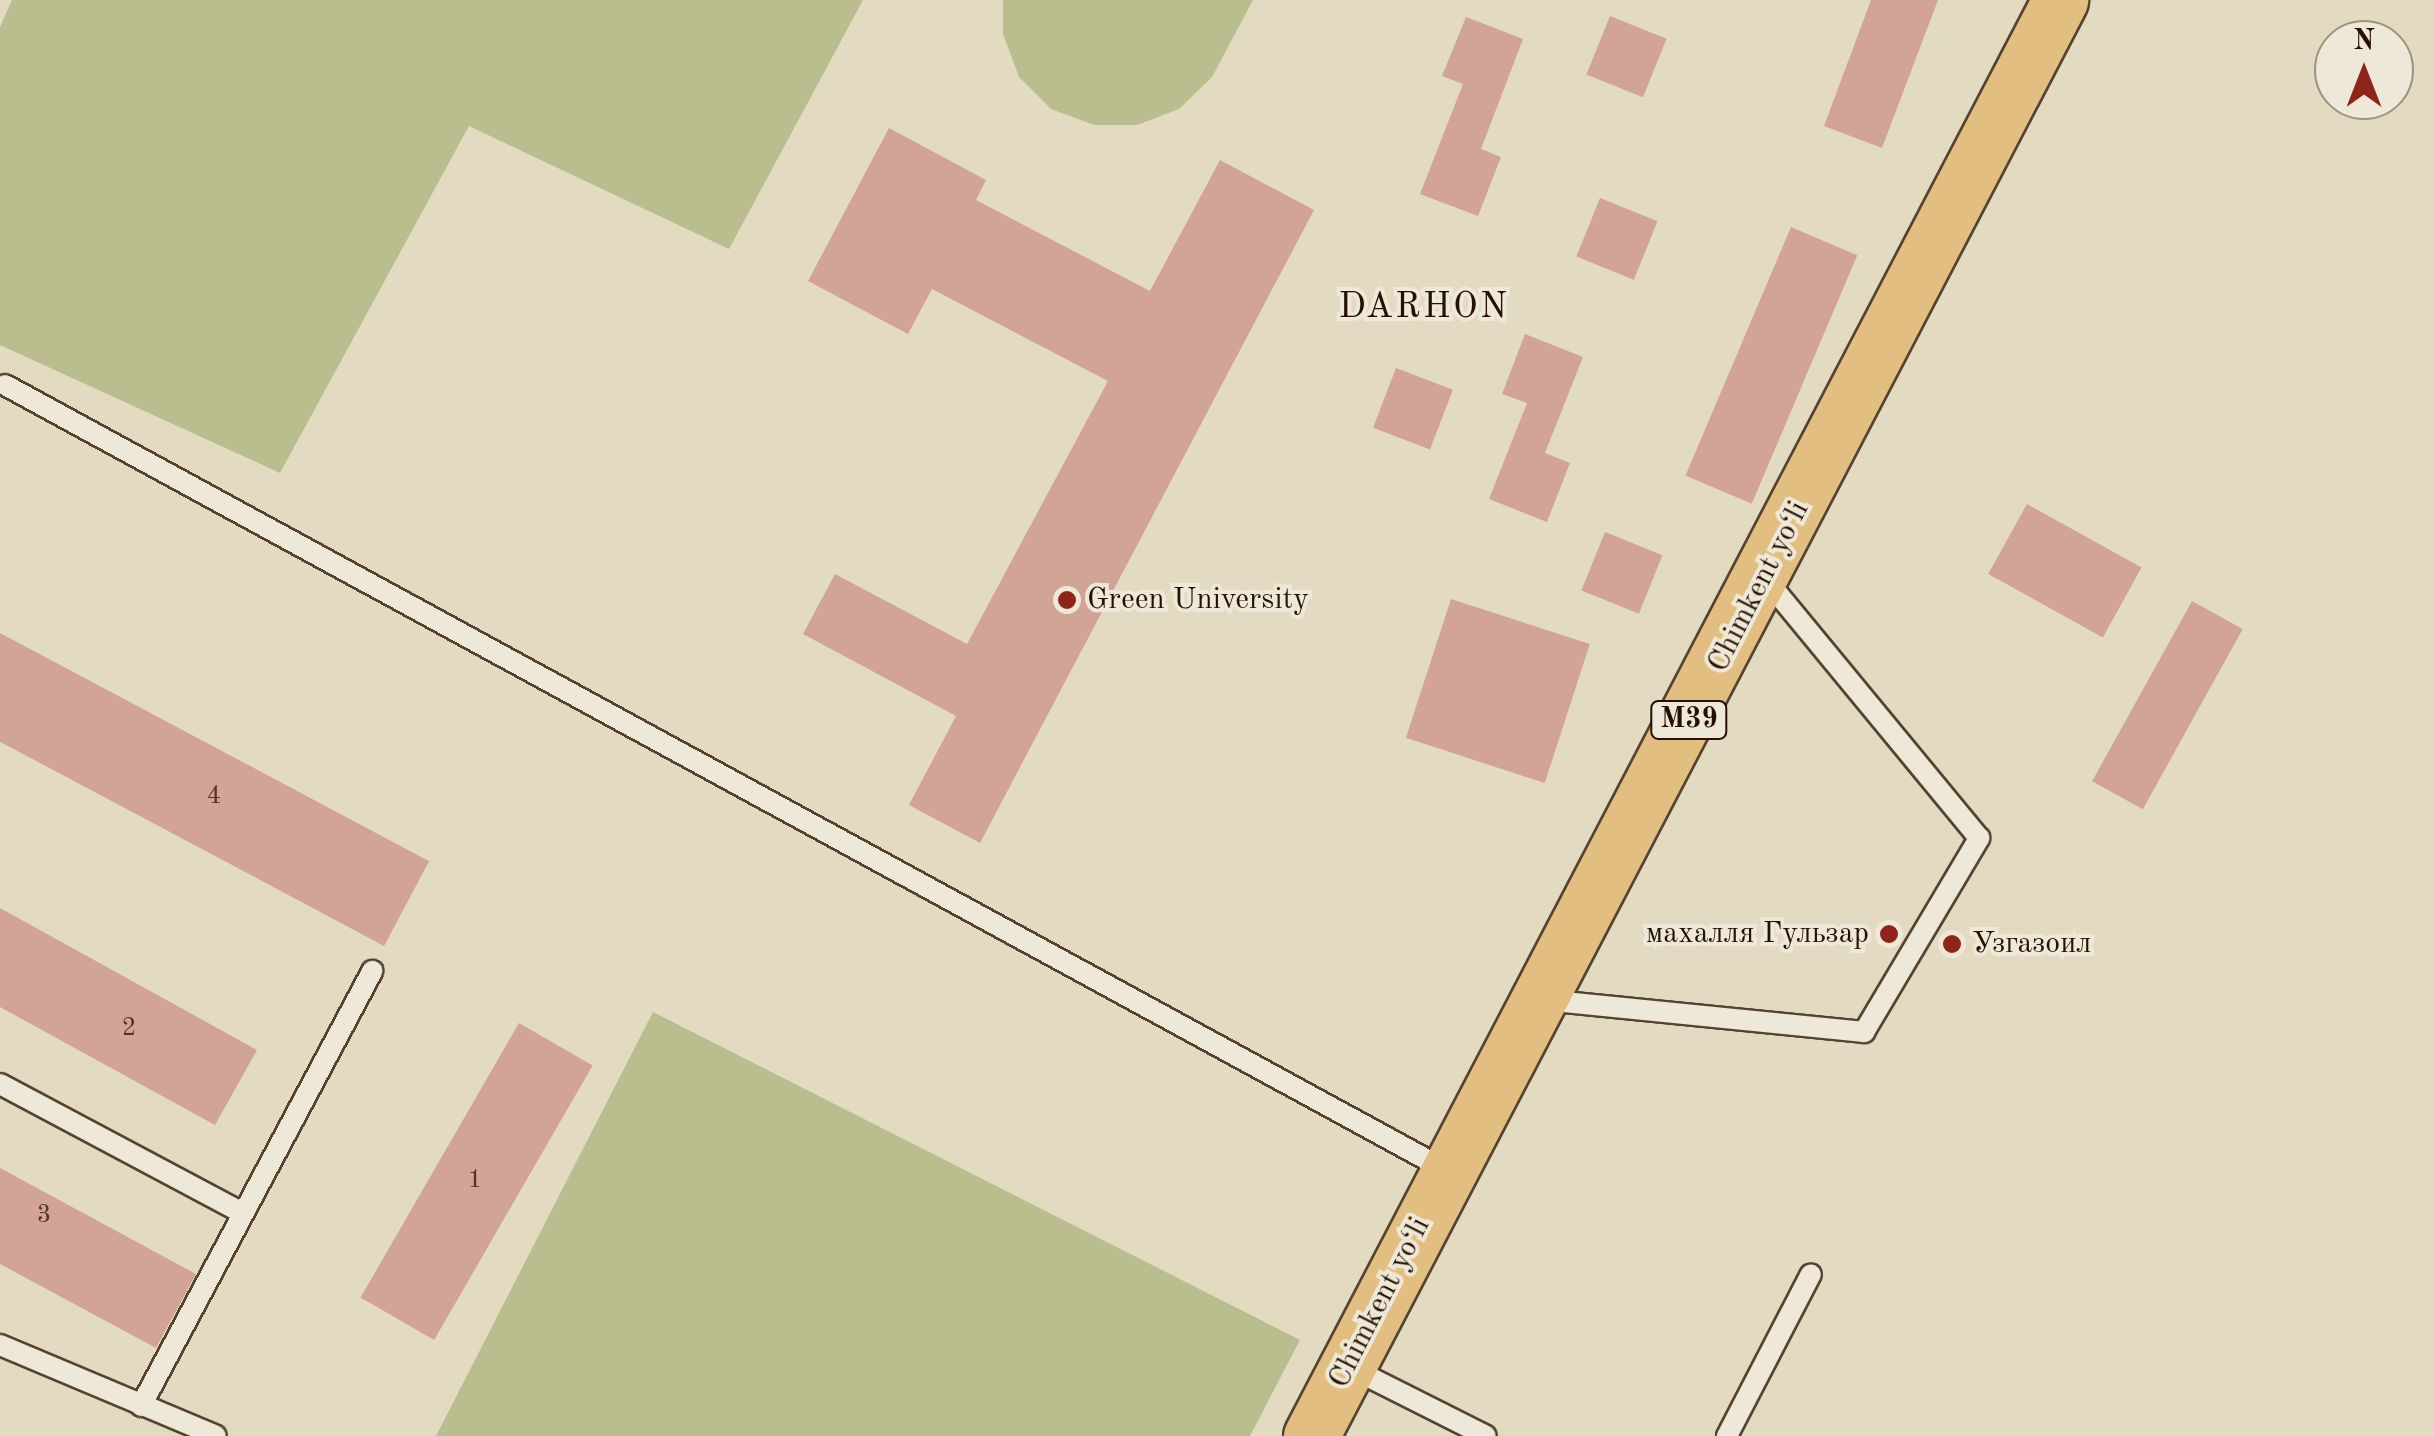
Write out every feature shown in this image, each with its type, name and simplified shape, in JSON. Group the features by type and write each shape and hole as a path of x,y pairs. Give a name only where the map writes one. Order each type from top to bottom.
{"highway":[{"name":"Chimkent yo‘li","path":"1311,1436 1764,578 2060,0"}],"lane":[{"path":"5,385 1448,1171"},
{"path":"1542,1000 1864,1032 1979,838 1764,578"},
{"path":"141,1406 372,972"},
{"path":"0,1084 241,1212"},
{"path":"1727,1436 1812,1274"},
{"path":"0,1345 216,1436"},
{"path":"1347,1366 1486,1436"}],"green space":[{"path":"12,0 863,0 729,249 469,126 280,473 0,345 0,27"},
{"path":"1003,0 1253,0 1212,77 1179,109 1137,125 1094,125 1051,109 1019,77 1003,34"},
{"path":"653,1012 1300,1340 1250,1436 436,1436"}],"building":[{"path":"1871,0 1938,0 1882,148 1824,126"},
{"path":"1610,16 1667,39 1643,97 1586,74"},
{"path":"1466,17 1523,39 1481,149 1501,157 1478,216 1420,194 1463,84 1442,76"},
{"path":"889,128 986,180 976,200 1150,291 1220,160 1314,210 980,843 909,805 956,716 803,634 835,574 967,644 1108,381 932,289 908,334 808,281"},
{"path":"1600,198 1657,221 1634,280 1576,256"},
{"path":"1791,227 1857,255 1752,504 1686,476"},
{"path":"1525,334 1583,357 1545,453 1570,463 1547,522 1489,499 1527,403 1502,394"},
{"path":"1396,368 1453,390 1430,450 1373,428"},
{"path":"2027,504 2142,568 2103,637 1988,574"},
{"path":"1605,532 1662,555 1639,614 1581,590"},
{"path":"1451,599 1590,644 1545,783 1406,738"},
{"path":"2192,601 2243,629 2143,809 2092,781"},
{"path":"0,633 429,861 384,946 0,742"},
{"path":"0,908 257,1050 215,1125 0,1007"},
{"path":"519,1023 593,1066 434,1340 361,1298"},
{"path":"0,1168 196,1274 156,1348 0,1264"}],"place":[{"name":"Green University","path":"1067,600"},
{"name":"махалля Гульзар","path":"1889,934"},
{"name":"Узгазоил","path":"1952,944"}],"district":[{"name":"DARHON","path":"1424,308"}]}
